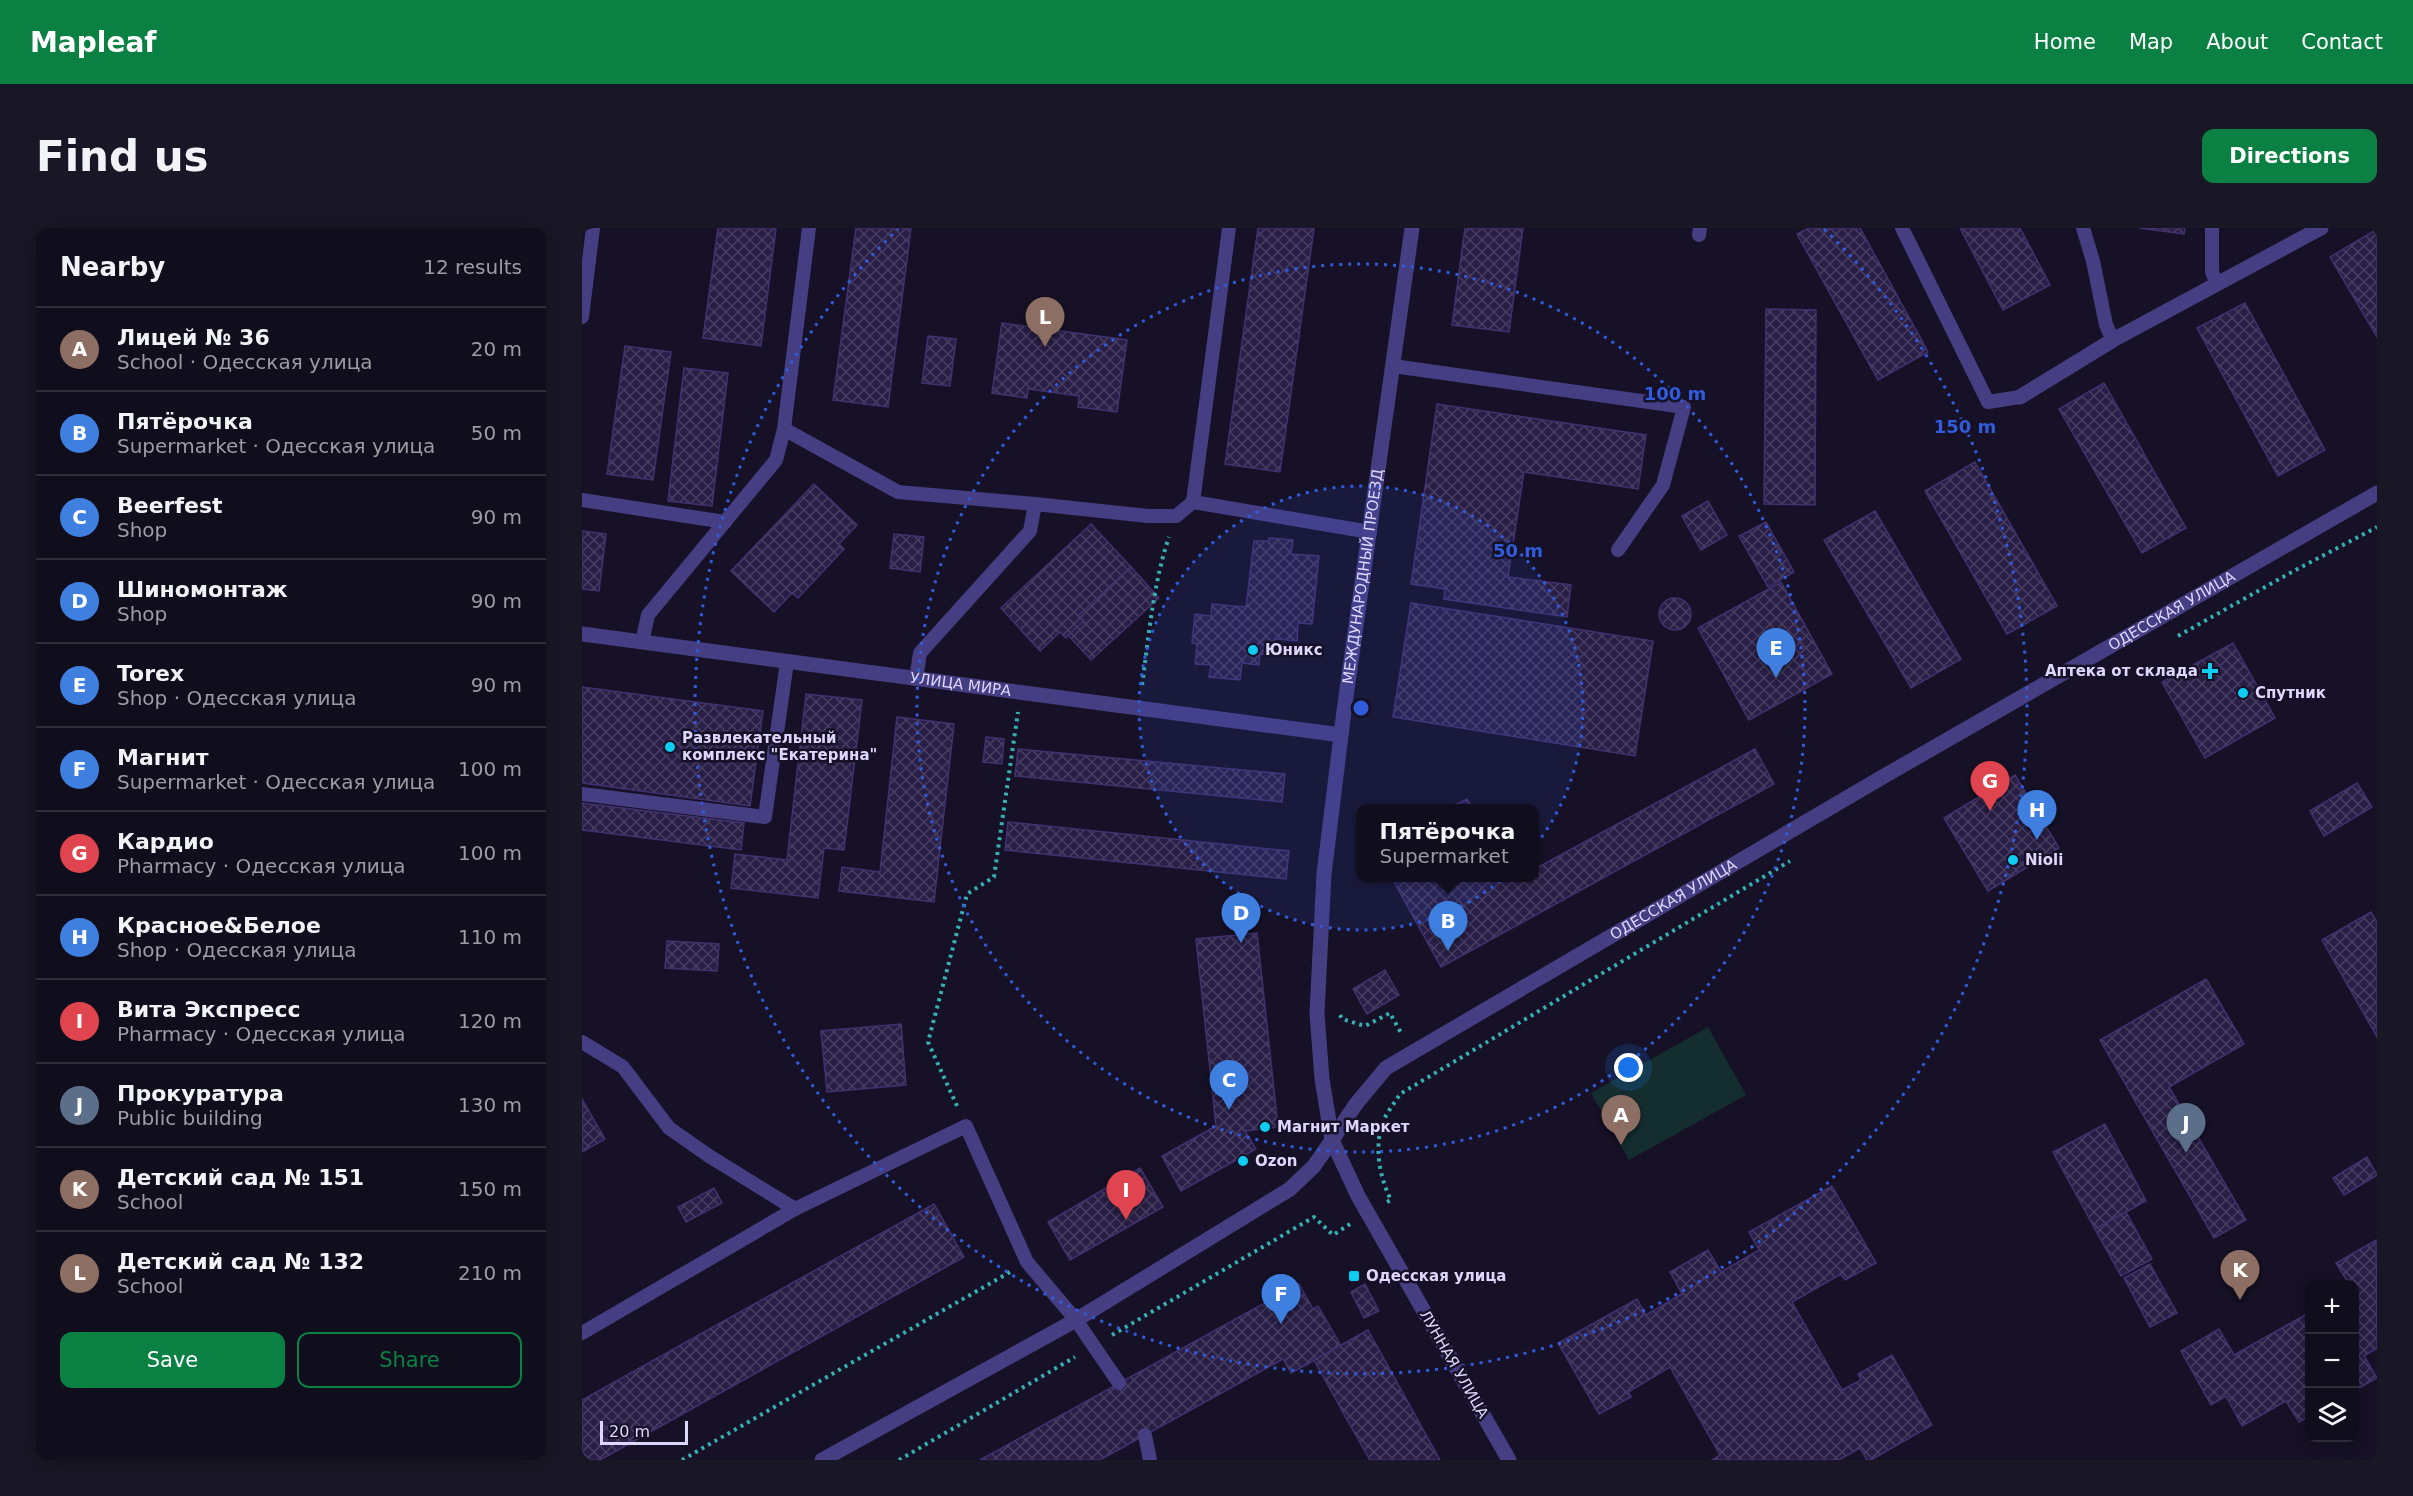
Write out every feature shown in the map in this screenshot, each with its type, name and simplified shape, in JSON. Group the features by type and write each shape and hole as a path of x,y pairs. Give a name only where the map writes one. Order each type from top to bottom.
{"street":[{"name":"МЕЖДУНАРОДНЫЙ ПРОЕЗД","path":"1332,1140 1322,1079 1317,1013 1324,874 1341,735 1412,228"},
{"path":"2020,397 2113,340 2321,228"},
{"name":"ОДЕССКАЯ УЛИЦА","path":"822,1460 1076,1320 1290,1189 1314,1166 1356,1104 1386,1068 1411,1052 1896,769 2377,493"},
{"name":"УЛИЦА МИРА","path":"582,634 1341,735"},
{"name":"ЛУННАЯ УЛИЦА","path":"1332,1140 1368,1214 1509,1460"}],"lane":[{"path":"582,317 593,228"},
{"path":"642,642 648,615 776,460 784,429 809,228"},
{"path":"784,429 898,492 1148,516 1176,516 1193,502 1229,228"},
{"path":"1902,228 1988,402 2020,397"},
{"path":"2083,228 2093,261 2106,325 2113,340"},
{"path":"2212,228 2212,272 2217,284"},
{"path":"1393,366 1684,407 1663,485 1618,550"},
{"path":"582,500 725,522"},
{"path":"1193,502 1370,532"},
{"path":"916,679 920,653 1030,531 1035,504"},
{"path":"582,794 765,817 787,662"},
{"path":"582,1042 623,1067 669,1128 709,1156 795,1209"},
{"path":"582,1333 795,1209 966,1126 1027,1262 1076,1320 1119,1383"},
{"path":"1145,1435 1150,1460"}],"path":[{"path":"2169,641 2377,527"},
{"path":"966,1126 928,1042 967,894 993,877 1021,693"},
{"path":"899,1460 1314,1217 1333,1235 1390,1200 1384,1186 1378,1158 1381,1125 1400,1094 1796,857"},
{"path":"1339,1010 1342,1019 1365,1026 1390,1013 1425,1079"},
{"path":"682,1460 1027,1262"}],"green space":[{"path":"1708,1027 1746,1095 1629,1160 1591,1093"}],"building":[{"path":"718,228 776,228 761,346 703,338"},
{"path":"856,228 911,228 888,407 833,400"},
{"path":"1258,228 1314,228 1280,472 1225,464"},
{"path":"1465,228 1523,228 1509,332 1452,325"},
{"path":"1809,228 1860,228 1928,352 1878,380 1797,234"},
{"path":"1960,228 2020,228 2050,285 2003,310"},
{"path":"2139,228 2185,228 2184,234"},
{"path":"2377,229 2377,337 2330,257"},
{"path":"2245,303 2325,450 2278,476 2197,328"},
{"path":"1766,309 1816,310 1815,505 1764,504"},
{"path":"1002,323 1127,340 1117,412 1078,407 1079,396 1028,389 1027,398 992,393"},
{"path":"928,336 956,339 950,386 922,383"},
{"path":"625,346 671,352 653,480 607,474"},
{"path":"684,368 728,373 712,506 668,501"},
{"path":"2104,383 2186,528 2142,553 2059,409"},
{"path":"1437,404 1646,435 1638,489 1524,472 1508,577 1571,585 1567,617 1444,599 1445,589 1411,584"},
{"path":"1975,462 2057,606 2007,634 1925,491"},
{"path":"814,484 857,525 839,544 844,549 798,598 792,593 774,612 731,571"},
{"path":"1708,501 1727,535 1701,550 1682,516"},
{"path":"1875,511 1961,659 1911,688 1824,540"},
{"path":"1766,522 1794,572 1768,587 1739,536"},
{"path":"1091,524 1131,567 1079,615 1084,621 1066,638 1060,632 1040,651 1001,608"},
{"path":"582,531 606,534 599,591 582,589"},
{"path":"894,534 924,537 920,572 890,568"},
{"path":"1269,538 1293,540 1291,554 1319,556 1312,624 1298,623 1297,641 1276,639 1274,655 1260,654 1259,665 1242,663 1240,680 1209,677 1211,665 1195,664 1197,644 1192,643 1195,614 1211,616 1212,604 1246,607 1254,541 1269,541"},
{"path":"1131,567 1159,598 1091,660 1068,635 1084,621 1079,615"},
{"path":"1781,582 1832,674 1749,720 1698,628"},
{"path":"1675,598 1686,603 1691,614 1686,625 1675,630 1664,625 1659,614 1664,603"},
{"path":"1411,603 1653,641 1635,756 1393,717"},
{"path":"2233,643 2275,718 2205,758 2162,682"},
{"name":"Развлекательный комплекс \"Екатерина\"","path":"582,687 763,711 750,806 582,783"},
{"path":"806,694 862,700 844,850 824,848 818,898 731,888 735,854 787,860"},
{"path":"897,717 954,724 934,902 839,891 842,867 880,872"},
{"path":"986,737 1004,739 1002,764 983,762"},
{"path":"1018,749 1285,774 1282,802 1015,776"},
{"path":"1755,749 1774,784 1441,967 1394,882 1539,882 1539,867"},
{"path":"2015,775 2059,848 1988,891 1944,818"},
{"path":"2357,783 2372,807 2324,836 2310,811"},
{"path":"1467,799 1470,804 1457,804"},
{"path":"582,803 744,823 741,850 582,830"},
{"path":"1008,822 1289,851 1286,879 1005,850"},
{"path":"2371,912 2377,922 2377,1037 2322,940"},
{"path":"1257,933 1278,1127 1245,1131 1256,1149 1181,1191 1162,1156 1216,1126 1196,939"},
{"path":"667,941 719,944 717,971 665,968"},
{"path":"1385,970 1399,995 1367,1014 1353,989"},
{"path":"2206,979 2244,1044 2169,1087 2246,1220 2214,1238 2100,1040"},
{"path":"901,1024 906,1085 827,1092 821,1031"},
{"path":"582,1099 605,1139 582,1152"},
{"path":"2105,1124 2146,1201 2095,1229 2053,1152"},
{"path":"2367,1157 2377,1175 2344,1195 2333,1178"},
{"path":"1140,1168 1163,1207 1070,1260 1048,1222"},
{"path":"1832,1186 1876,1263 1845,1280 1841,1274 1792,1302 1842,1390 1861,1380 1858,1374 1892,1355 1932,1425 1871,1460 1867,1460 1860,1448 1839,1460 1712,1460 1720,1455 1670,1367 1628,1392 1631,1397 1599,1414 1558,1343 1637,1299 1646,1315 1682,1294 1670,1272 1708,1250 1721,1272 1759,1250 1749,1232"},
{"path":"714,1188 722,1203 686,1222 678,1207"},
{"path":"934,1204 964,1257 600,1460 582,1460 582,1400"},
{"path":"2126,1212 2152,1259 2121,1276 2095,1229"},
{"path":"2376,1240 2377,1348 2364,1356 2377,1378 2359,1388 2359,1280 2347,1280 2336,1263"},
{"path":"2150,1264 2177,1313 2150,1327 2124,1278"},
{"path":"1299,1284 1313,1309 1318,1306 1341,1346 1291,1373 1283,1359 1100,1460 980,1460"},
{"path":"1365,1284 1379,1311 1364,1318 1351,1292"},
{"path":"2305,1315 2305,1419 2299,1422 2286,1401 2242,1426 2226,1396 2211,1405 2181,1351 2219,1329 2234,1355"},
{"path":"1368,1330 1440,1460 1370,1460 1346,1418 1314,1360"}],"place":[{"name":"Детский сад № 132","path":"1045,347"},
{"name":"Юникс","path":"1253,650"},
{"name":"Аптека от склада","path":"2210,671"},
{"name":"Torex","path":"1776,678"},
{"name":"Спутник","path":"2243,693"},
{"name":"Развлекательный комплекс \"Екатерина\"","path":"670,747"},
{"name":"Кардио","path":"1990,811"},
{"name":"Красное&Белое","path":"2037,840"},
{"name":"Nioli","path":"2013,860"},
{"name":"Шиномонтаж","path":"1241,943"},
{"name":"Пятёрочка","path":"1448,951"},
{"name":"Beerfest","path":"1229,1110"},
{"name":"Магнит Маркет","path":"1265,1127"},
{"name":"Лицей № 36","path":"1621,1145"},
{"name":"Прокуратура","path":"2186,1153"},
{"name":"Ozon","path":"1243,1161"},
{"name":"Вита Экспресс","path":"1126,1220"},
{"name":"Одесская улица","path":"1354,1276"},
{"name":"Детский сад № 151","path":"2240,1300"},
{"name":"Магнит","path":"1281,1324"}]}
